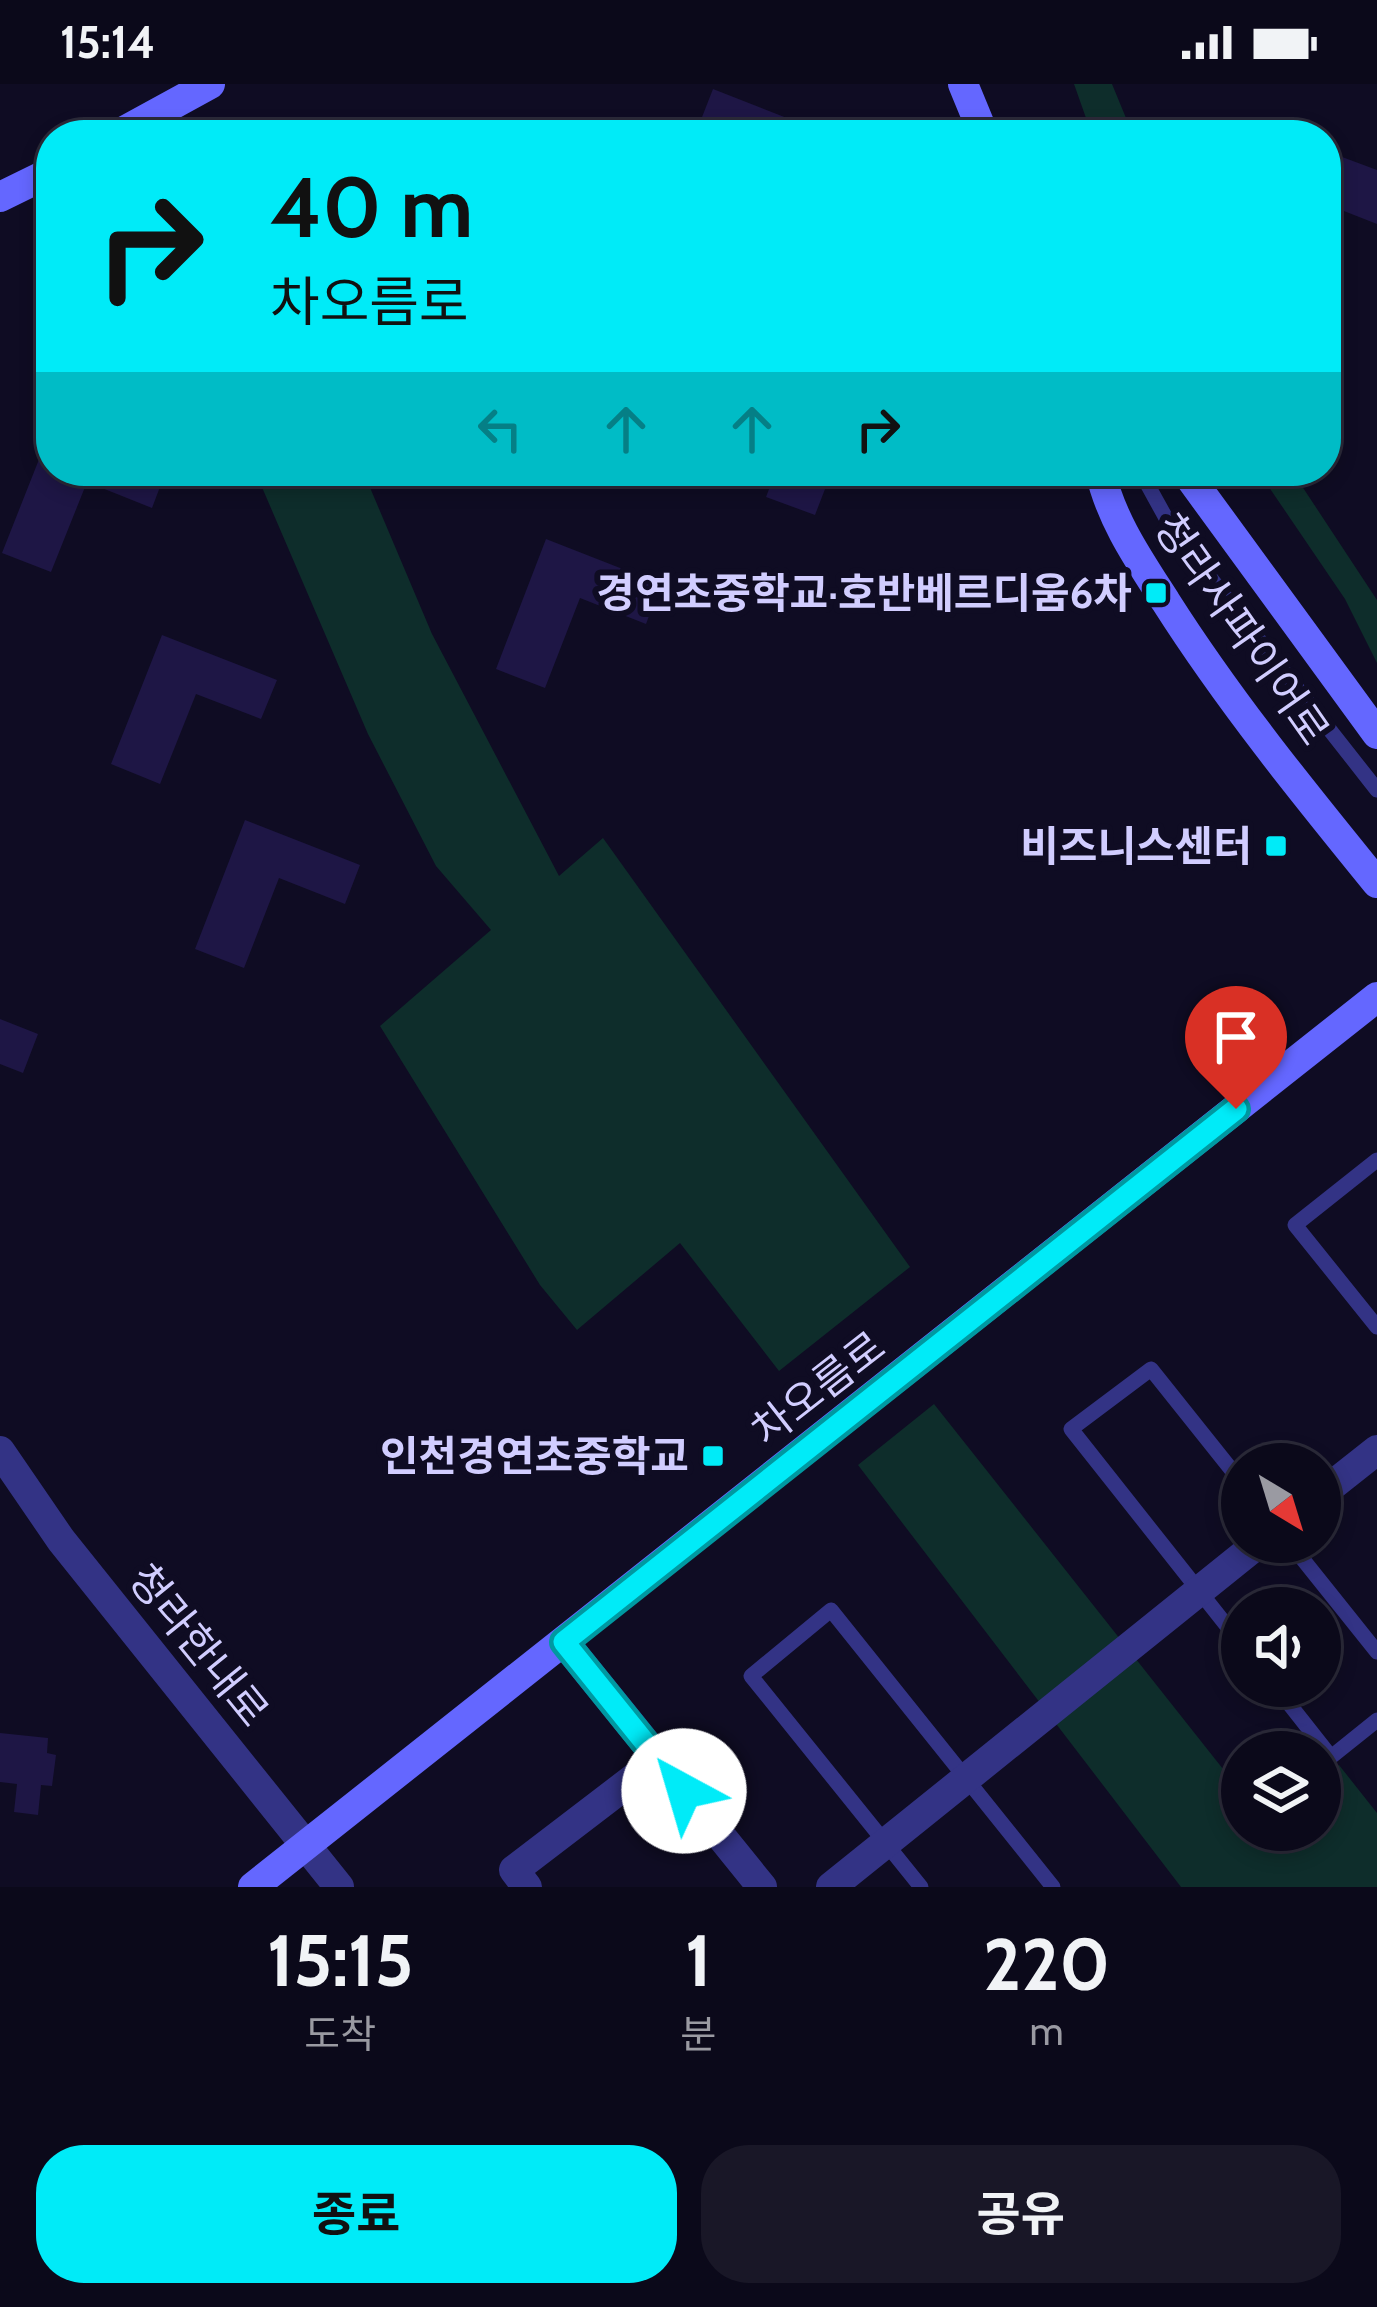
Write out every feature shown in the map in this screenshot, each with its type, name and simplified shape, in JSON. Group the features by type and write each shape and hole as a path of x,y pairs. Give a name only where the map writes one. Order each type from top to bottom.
{"street":[{"path":"144,120 210,84"},
{"path":"963,84 978,120"},
{"path":"0,197 36,179"},
{"path":"0,212 36,182"},
{"name":"청라사파이어로","path":"1104,486 1108,505 1134,553 1226,692 1377,883"},
{"path":"1196,486 1377,734"},
{"name":"차오름로","path":"253,1887 1377,997"},
{"path":"1341,1478 1377,1450"},
{"name":"청라한내로","path":"0,1451 62,1540 339,1887"},
{"path":"831,1887 1233,1563"},
{"path":"564,1642 762,1887"},
{"path":"527,1887 514,1870 658,1760"}],"lane":[{"path":"1148,486 1172,529 1377,790"},
{"path":"1377,1160 1295,1225 1377,1327"},
{"path":"1221,1457 1150,1369 1071,1429 1221,1618"},
{"path":"1306,1563 1377,1652"},
{"path":"921,1887 752,1676 832,1610 1052,1887"},
{"path":"1292,1707 1331,1757 1377,1720"}],"green space":[{"path":"1074,84 1112,84 1127,120 1087,120"},
{"path":"261,486 369,486 432,634 559,876 603,838 910,1267 779,1371 680,1243 577,1330 540,1285 380,1026 491,930 436,866 368,734"},
{"path":"1268,486 1302,486 1377,600 1377,663 1345,599"},
{"path":"934,1404 1221,1766 1221,1851 1341,1851 1341,1768 1377,1813 1377,1887 1181,1887 858,1465"}],"building":[{"path":"713,89 792,120 701,120"},
{"path":"1341,157 1377,170 1377,224 1341,210"},
{"path":"36,467 36,486 85,486 51,572 2,553"},
{"path":"97,486 160,486 152,508"},
{"path":"770,486 826,486 815,515 766,497"},
{"path":"546,539 661,584 646,624 580,598 545,688 496,669"},
{"path":"162,635 277,680 261,719 196,694 160,784 111,764"},
{"path":"245,820 360,865 345,904 279,878 244,968 195,949"},
{"path":"0,1019 38,1034 23,1073 0,1064"},
{"path":"0,1733 48,1738 47,1753 56,1755 52,1786 41,1785 38,1815 14,1812 17,1784 0,1782"}],"place":[{"name":"경연초중학교·호반베르디움6차","path":"1156,593"},
{"name":"비즈니스센터","path":"1276,846"},
{"name":"인천경연초중학교","path":"713,1456"}],"route":[{"path":"684,1791 564,1642 1236,1109"}]}
